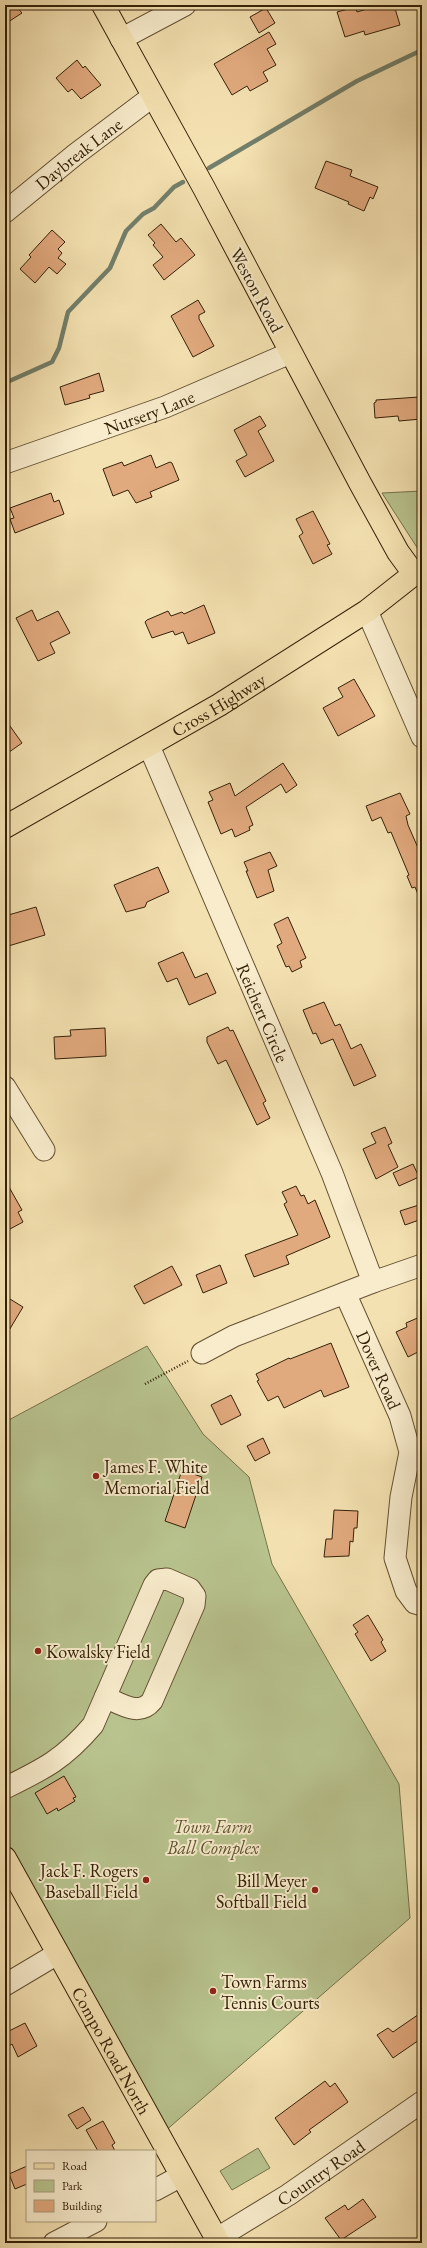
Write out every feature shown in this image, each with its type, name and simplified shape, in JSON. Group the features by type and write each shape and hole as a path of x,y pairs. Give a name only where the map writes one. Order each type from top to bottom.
{"main road":[{"name":"Weston Road","path":"103,5 390,538 418,571"},
{"name":"Cross Highway","path":"5,827 34,809 149,746 219,705 367,611 418,571"},
{"name":"Compo Road North","path":"5,1858 217,2241"}],"street":[{"path":"121,38 185,5"},
{"name":"Daybreak Lane","path":"5,212 76,154 153,96"},
{"name":"Nursery Lane","path":"5,463 165,407 290,353"},
{"path":"367,611 422,737"},
{"name":"Reichert Circle","path":"149,746 332,1173 373,1282"},
{"path":"5,1087 44,1150"},
{"path":"202,1353 234,1336 422,1264"},
{"name":"Dover Road","path":"345,1293 400,1416 410,1452 401,1497 395,1558 406,1591 416,1603 422,1605"},
{"path":"5,1788 61,1758 78,1743 93,1725 105,1697 154,1585 158,1580 168,1579 190,1589 195,1596 194,1605 152,1701 147,1707 137,1710 105,1697"},
{"path":"5,1985 57,1954"},
{"name":"Country Road","path":"217,2241 288,2195 422,2102"},
{"path":"156,2189 181,2176"},
{"path":"54,2243 94,2222"}],"path":[{"path":"145,1384 202,1353"}],"green space":[{"path":"422,491 422,547 418,549 382,493"},
{"name":"Town Farm Ball Complex","path":"147,1346 203,1434 249,1477 272,1564 399,1784 410,1918 164,2132 51,1933 5,1842 5,1422"},
{"path":"258,2148 270,2168 232,2190 220,2171"}],"building":[{"path":"5,5 15,5 22,13 5,24"},
{"path":"380,5 394,5 400,25 365,35 364,31 345,37 337,12 356,7 357,12"},
{"path":"266,8 275,23 259,33 250,17"},
{"path":"269,32 276,44 267,49 276,65 263,72 268,81 250,91 247,86 232,95 214,64"},
{"path":"77,60 83,68 85,66 101,85 81,99 72,89 68,92 56,78"},
{"path":"326,161 352,170 350,176 378,187 373,199 370,197 364,211 348,204 349,202 315,188"},
{"path":"161,224 176,242 181,238 195,255 164,280 153,265 163,257 153,245 155,243 148,235"},
{"path":"52,230 65,242 58,249 62,253 58,258 66,264 57,274 49,267 35,283 20,269 31,257 29,255"},
{"path":"198,300 205,312 199,315 199,319 214,346 193,357 171,316"},
{"path":"99,373 104,391 89,395 90,398 65,405 60,387"},
{"path":"419,397 420,402 422,402 421,419 399,421 398,416 375,418 374,403 376,400"},
{"path":"260,416 266,426 258,431 274,461 245,477 236,461 247,455 234,430"},
{"path":"151,455 156,468 170,462 172,463 179,480 150,492 152,497 136,503 128,490 113,496 103,469 122,462 124,466"},
{"path":"51,493 54,502 59,500 64,514 15,533 10,519 14,518 10,508"},
{"path":"313,511 330,544 327,545 332,554 313,564 299,536 303,533 296,519"},
{"path":"204,605 215,633 188,644 183,632 175,635 173,631 152,638 145,622 147,620 168,611 171,616 182,612 184,614"},
{"path":"32,610 37,621 58,611 70,633 50,643 55,653 38,661 16,618"},
{"path":"354,679 375,716 338,736 323,708 343,697 338,688"},
{"path":"5,719 22,743 5,755"},
{"path":"283,763 297,785 286,793 281,784 246,807 253,825 249,827 250,830 235,837 232,829 221,834 208,802 213,800 209,792 230,783 235,796"},
{"path":"400,793 410,814 406,816 408,825 422,857 422,904 415,887 412,888 407,876 409,875 391,832 388,833 381,817 372,821 366,806"},
{"path":"270,852 277,866 268,870 274,891 257,898 244,862"},
{"path":"158,867 169,892 147,902 145,907 126,912 114,885"},
{"path":"36,907 45,935 5,947 5,916"},
{"path":"288,917 306,958 300,961 302,967 292,972 289,966 286,967 277,946 282,943 274,924"},
{"path":"183,952 195,978 207,973 216,993 189,1005 177,978 167,982 158,963"},
{"path":"324,1002 335,1026 340,1024 351,1049 361,1044 376,1076 354,1086 333,1039 321,1044 316,1033 313,1034 303,1010"},
{"path":"228,1027 230,1031 233,1030 266,1101 263,1103 270,1118 257,1125 226,1060 218,1064 207,1042 207,1037"},
{"path":"105,1028 106,1056 55,1059 54,1037 71,1036 70,1030"},
{"path":"385,1127 392,1143 388,1145 398,1167 376,1179 363,1149 376,1143 371,1133"},
{"path":"413,1164 419,1177 399,1186 393,1173"},
{"path":"5,1180 22,1210 18,1212 23,1222 10,1229 5,1220"},
{"path":"296,1186 301,1196 304,1195 308,1204 315,1200 330,1237 286,1256 289,1264 254,1277 245,1255 298,1235 284,1204 287,1202 282,1192"},
{"path":"422,1204 422,1219 405,1225 400,1211"},
{"path":"220,1265 227,1283 203,1293 196,1275"},
{"path":"172,1266 182,1285 144,1304 134,1286"},
{"path":"5,1296 23,1307 5,1337"},
{"path":"422,1316 422,1350 408,1357 396,1332 407,1327 406,1323"},
{"path":"331,1343 349,1387 324,1397 321,1390 284,1408 278,1396 268,1401 257,1381 259,1380 256,1374 289,1358 290,1359"},
{"path":"231,1395 241,1415 221,1425 211,1405"},
{"path":"263,1438 270,1453 255,1461 247,1446"},
{"path":"182,1470 202,1477 185,1528 165,1521"},
{"path":"334,1510 358,1511 357,1528 354,1528 353,1542 350,1541 349,1556 324,1557 326,1539 332,1539"},
{"path":"368,1615 383,1640 381,1642 386,1651 371,1661 355,1634 358,1632 353,1625"},
{"path":"64,1776 76,1797 73,1798 75,1801 58,1811 57,1808 47,1814 35,1793"},
{"path":"422,2012 422,2038 393,2058 377,2035 388,2028 393,2032"},
{"path":"25,2023 37,2046 18,2057 12,2044 5,2048 5,2033"},
{"path":"325,2081 330,2087 335,2083 348,2102 309,2130 311,2132 294,2145 275,2118"},
{"path":"83,2107 91,2120 77,2129 68,2115"},
{"path":"103,2121 115,2143 112,2145 114,2150 97,2150 86,2130"},
{"path":"26,2166 26,2184 15,2189 9,2174"},
{"path":"363,2199 376,2217 341,2240 325,2218 345,2205 348,2210"}],"waterway":[{"path":"209,168 357,81 422,50"},
{"path":"5,383 52,362 59,348 68,312 110,268 126,231 143,214 154,208 174,187 183,182"}],"place":[{"name":"James F. White Memorial Field","path":"96,1476"},
{"name":"Kowalsky Field","path":"38,1651"},
{"name":"Jack F. Rogers Baseball Field","path":"146,1880"},
{"name":"Bill Meyer Softball Field","path":"315,1890"},
{"name":"Town Farms Tennis Courts","path":"213,1991"}]}
